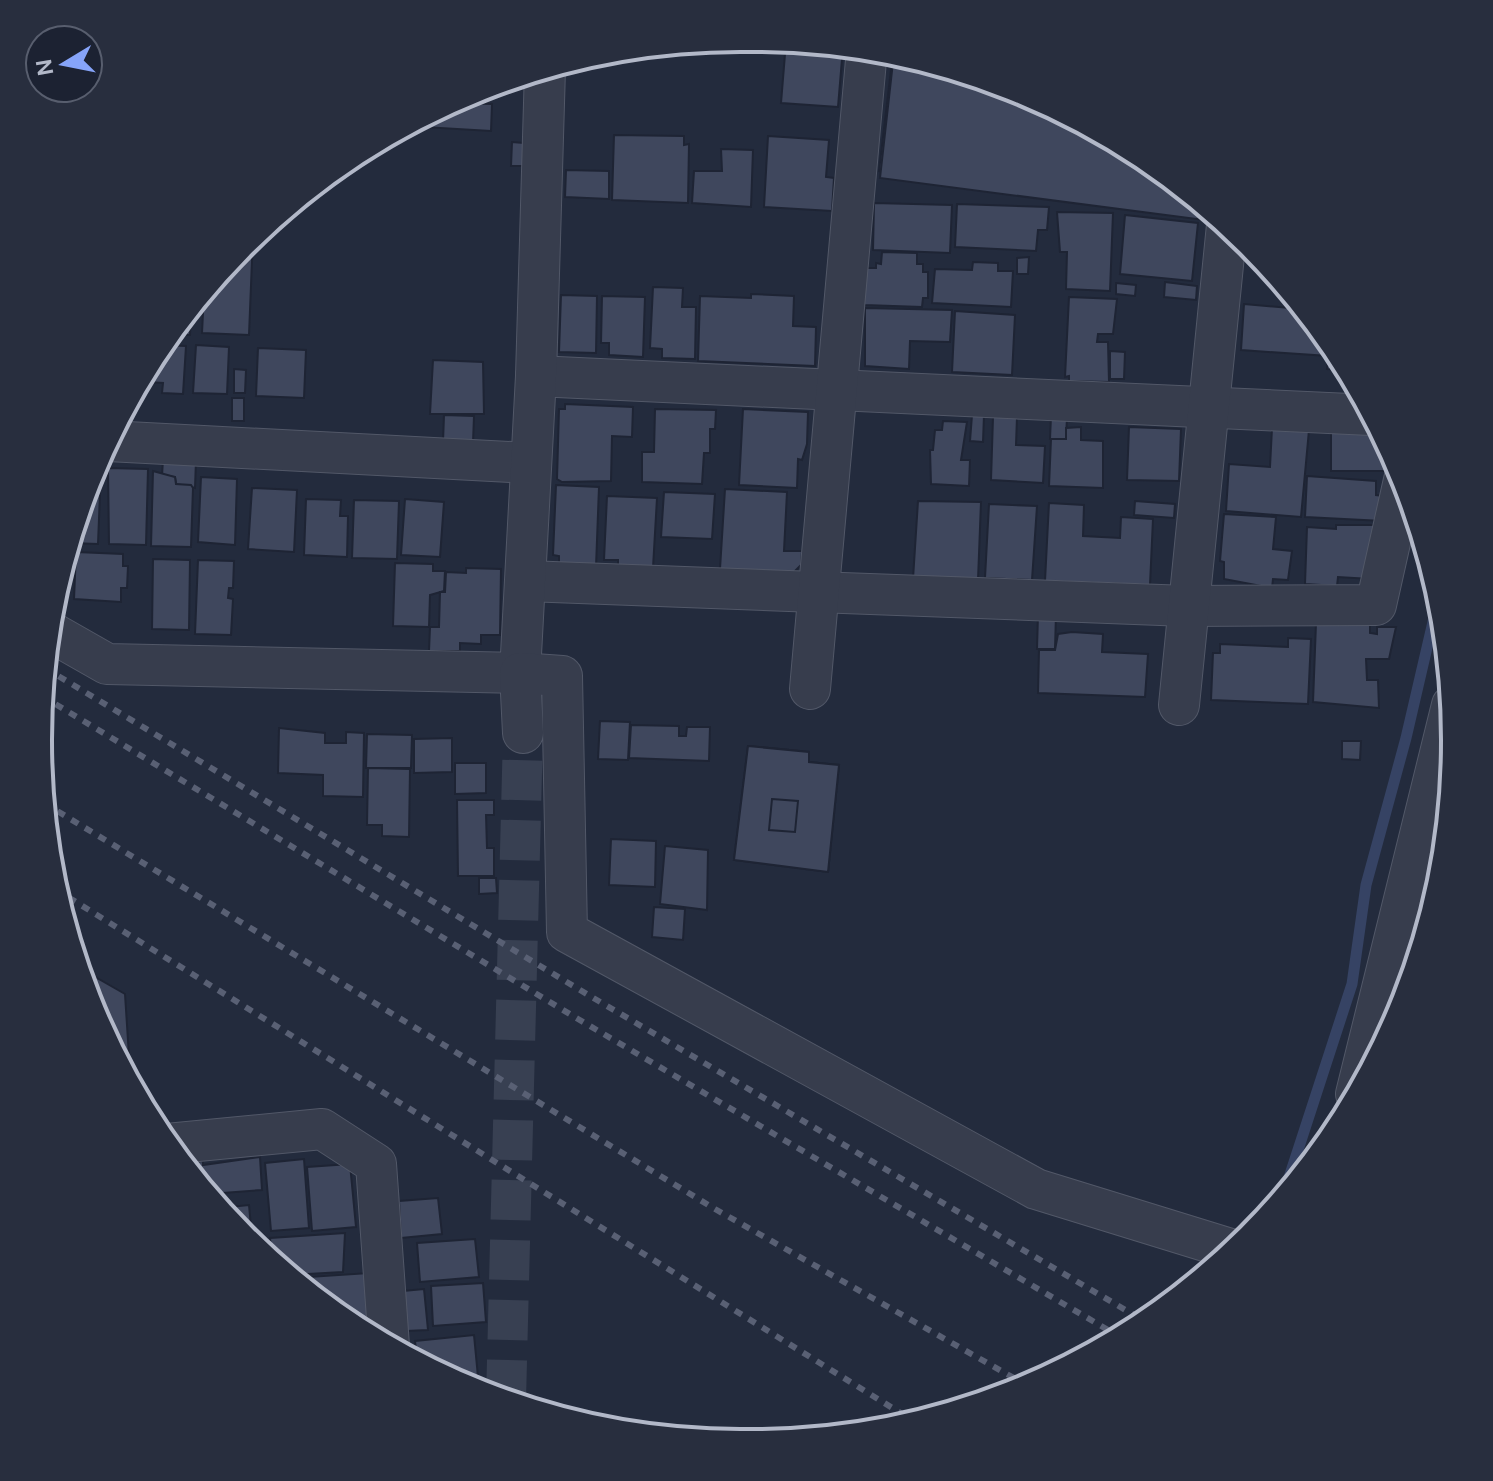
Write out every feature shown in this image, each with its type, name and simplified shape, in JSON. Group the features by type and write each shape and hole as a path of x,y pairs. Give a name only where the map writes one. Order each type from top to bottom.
{"street":[{"path":"810,689 866,62"},
{"path":"523,733 520,673 536,376 545,81"},
{"path":"1179,705 1225,241"},
{"path":"536,376 1359,414"},
{"path":"120,442 531,463"},
{"path":"526,581 1187,606 1376,605 1399,504"},
{"path":"60,637 107,664 562,676 567,932 1036,1189 1219,1245"},
{"path":"1389,1004 1441,759"},
{"path":"182,1143 322,1129 376,1164 388,1332"}],"building":[{"path":"785,53 842,58 838,107 781,103"},
{"path":"891,66 974,89 1057,123 1135,168 1184,204 879,171"},
{"path":"893,66 974,89 1057,123 1135,168 1202,220 880,178"},
{"path":"477,104 492,104 491,131 428,127"},
{"path":"614,135 684,136 684,145 689,144 688,203 612,200"},
{"path":"768,136 829,140 826,177 834,178 832,211 764,207"},
{"path":"512,142 524,143 524,166 511,166"},
{"path":"721,149 753,150 751,207 692,203 694,171 722,171"},
{"path":"566,170 609,171 609,199 565,197"},
{"path":"874,203 952,205 950,253 873,250"},
{"path":"957,204 1049,207 1047,230 1038,230 1036,251 955,247"},
{"path":"1057,212 1113,213 1110,291 1066,289 1067,252 1060,252"},
{"path":"1125,215 1198,223 1192,281 1120,274"},
{"path":"882,252 917,253 917,264 923,264 923,272 928,272 928,298 923,298 922,307 864,305 865,268 876,268 876,263 881,264"},
{"path":"252,256 249,335 202,333 203,310"},
{"path":"1029,257 1028,274 1017,274 1017,258"},
{"path":"973,262 998,263 998,271 1013,271 1011,307 932,303 935,269 972,270"},
{"path":"1165,282 1197,286 1196,300 1164,297"},
{"path":"1116,283 1136,285 1135,296 1116,294"},
{"path":"653,287 683,288 682,307 696,307 695,359 662,358 662,349 650,348"},
{"path":"751,294 794,296 793,326 816,327 815,366 698,361 700,296 751,298"},
{"path":"561,295 597,296 596,353 559,352"},
{"path":"602,296 645,297 643,357 609,355 609,343 601,343"},
{"path":"1069,297 1117,299 1113,334 1098,334 1097,342 1108,342 1109,382 1069,381 1069,376 1065,377"},
{"path":"1244,304 1288,308 1323,356 1241,350"},
{"path":"865,308 952,310 950,342 910,341 909,369 865,366"},
{"path":"955,311 1015,315 1012,375 952,372"},
{"path":"196,345 229,347 227,394 193,393"},
{"path":"177,346 186,346 183,394 162,393 163,383 153,382"},
{"path":"258,348 306,350 304,398 256,396"},
{"path":"1110,351 1125,352 1124,379 1110,379"},
{"path":"433,360 483,362 484,414 430,414"},
{"path":"234,369 246,370 245,393 234,393"},
{"path":"232,398 244,398 244,421 232,421"},
{"path":"565,404 633,407 632,437 612,436 611,481 562,482 557,479 559,409 565,409"},
{"path":"655,409 716,410 715,429 710,429 710,453 704,453 702,484 642,482 642,452 654,452"},
{"path":"743,409 808,412 807,444 802,460 798,459 797,488 739,485"},
{"path":"444,415 474,416 473,443 443,442"},
{"path":"972,415 984,415 983,442 970,441"},
{"path":"1051,416 1067,417 1066,439 1050,439"},
{"path":"993,417 1017,417 1016,445 1045,446 1043,483 991,480"},
{"path":"943,421 967,422 961,460 970,460 969,486 931,484 930,450 933,450 935,430 942,430"},
{"path":"1081,427 1081,440 1103,441 1103,488 1049,486 1051,439 1066,439 1066,428"},
{"path":"1129,427 1181,429 1179,481 1127,480"},
{"path":"1272,428 1309,430 1301,517 1226,511 1229,464 1270,467"},
{"path":"1331,432 1368,433 1386,471 1331,471"},
{"path":"163,459 196,460 195,488 176,484 175,477 162,476"},
{"path":"108,468 148,469 146,545 109,544"},
{"path":"153,471 175,477 176,484 191,485 193,488 191,547 151,546"},
{"path":"1307,476 1376,481 1376,495 1384,496 1383,521 1305,517"},
{"path":"201,477 237,479 235,545 198,542"},
{"path":"556,485 599,487 596,567 559,566 559,556 553,555"},
{"path":"100,488 98,544 81,543"},
{"path":"252,488 297,490 294,552 248,549"},
{"path":"725,489 787,492 784,551 802,551 801,565 794,572 720,569"},
{"path":"664,492 715,494 712,539 661,537"},
{"path":"607,496 657,498 653,568 618,567 618,560 604,560"},
{"path":"306,499 341,500 340,516 348,516 347,557 304,555"},
{"path":"405,499 444,502 440,557 401,555"},
{"path":"354,500 399,501 397,559 352,558"},
{"path":"918,501 981,502 978,580 913,579"},
{"path":"1135,501 1175,504 1174,518 1134,515"},
{"path":"1049,503 1084,505 1083,536 1120,538 1121,517 1153,519 1150,585 1045,581"},
{"path":"989,504 1037,506 1032,580 985,578"},
{"path":"1224,514 1276,517 1273,549 1292,551 1288,580 1273,579 1272,588 1224,579 1224,562 1220,561"},
{"path":"1336,525 1377,525 1371,579 1338,577 1337,586 1305,584 1307,527 1336,529"},
{"path":"78,552 123,554 123,566 128,566 127,588 121,588 121,602 74,599"},
{"path":"153,559 190,560 189,630 152,629"},
{"path":"198,560 234,561 233,588 229,588 228,598 233,599 231,635 195,634"},
{"path":"395,563 433,564 433,571 445,571 444,591 430,595 429,627 393,626"},
{"path":"466,568 501,569 500,635 481,635 481,644 460,643 460,651 429,651 430,627 439,627 440,592 445,592 446,572 466,573"},
{"path":"1038,614 1056,614 1055,649 1037,649"},
{"path":"1316,623 1370,625 1370,633 1377,634 1377,627 1396,627 1389,659 1366,659 1367,680 1378,680 1379,708 1313,702"},
{"path":"1058,634 1103,634 1102,652 1148,654 1145,697 1038,693 1039,650 1055,650"},
{"path":"1288,638 1311,639 1308,704 1211,700 1213,653 1220,653 1220,644 1288,647"},
{"path":"600,721 630,722 628,760 598,759"},
{"path":"631,725 679,726 679,736 686,736 687,727 710,727 709,761 629,758"},
{"path":"279,728 325,733 325,743 346,743 346,732 364,733 363,797 323,796 323,775 278,773"},
{"path":"367,734 412,735 411,768 366,768"},
{"path":"452,738 452,772 414,773 414,739"},
{"path":"1342,741 1361,741 1360,760 1342,759"},
{"path":"748,746 809,752 809,762 839,765 828,872 734,860","holes":["772,799 798,801 795,832 769,830"]},
{"path":"748,746 809,752 809,762 839,765 828,872 734,860"},
{"path":"455,763 486,763 486,793 455,794"},
{"path":"368,768 410,769 409,837 382,836 382,825 367,825"},
{"path":"772,799 798,801 795,832 769,830"},
{"path":"457,800 494,800 494,815 486,815 487,848 494,848 494,876 458,876"},
{"path":"611,839 656,841 655,887 609,885"},
{"path":"665,846 708,850 707,910 660,904"},
{"path":"479,878 496,878 497,893 479,894"},
{"path":"654,907 685,909 683,940 652,937"},
{"path":"94,976 125,994 129,1056 104,1004"},
{"path":"260,1157 262,1190 222,1193 195,1162 203,1161 203,1165"},
{"path":"304,1159 309,1228 271,1231 265,1163"},
{"path":"350,1164 356,1227 312,1231 307,1167"},
{"path":"438,1198 442,1234 401,1238 399,1201"},
{"path":"249,1205 251,1223 235,1206"},
{"path":"345,1233 343,1272 306,1274 270,1242 270,1238"},
{"path":"475,1239 479,1277 420,1282 417,1243"},
{"path":"369,1273 372,1322 321,1287 309,1277"},
{"path":"483,1283 486,1322 433,1326 431,1286"},
{"path":"424,1289 428,1330 406,1331 403,1291"},
{"path":"474,1335 478,1377 416,1347 415,1341"}],"waterway":[{"path":"1292,1168 1352,984 1366,885 1406,738 1431,628"}],"tunnel":[{"path":"506,1387 523,733"}],"railway":[{"path":"55,674 590,996 1133,1314"},
{"path":"53,703 578,1019 1108,1330"},
{"path":"56,810 715,1209 1014,1378"},
{"path":"70,899 900,1413"}]}
